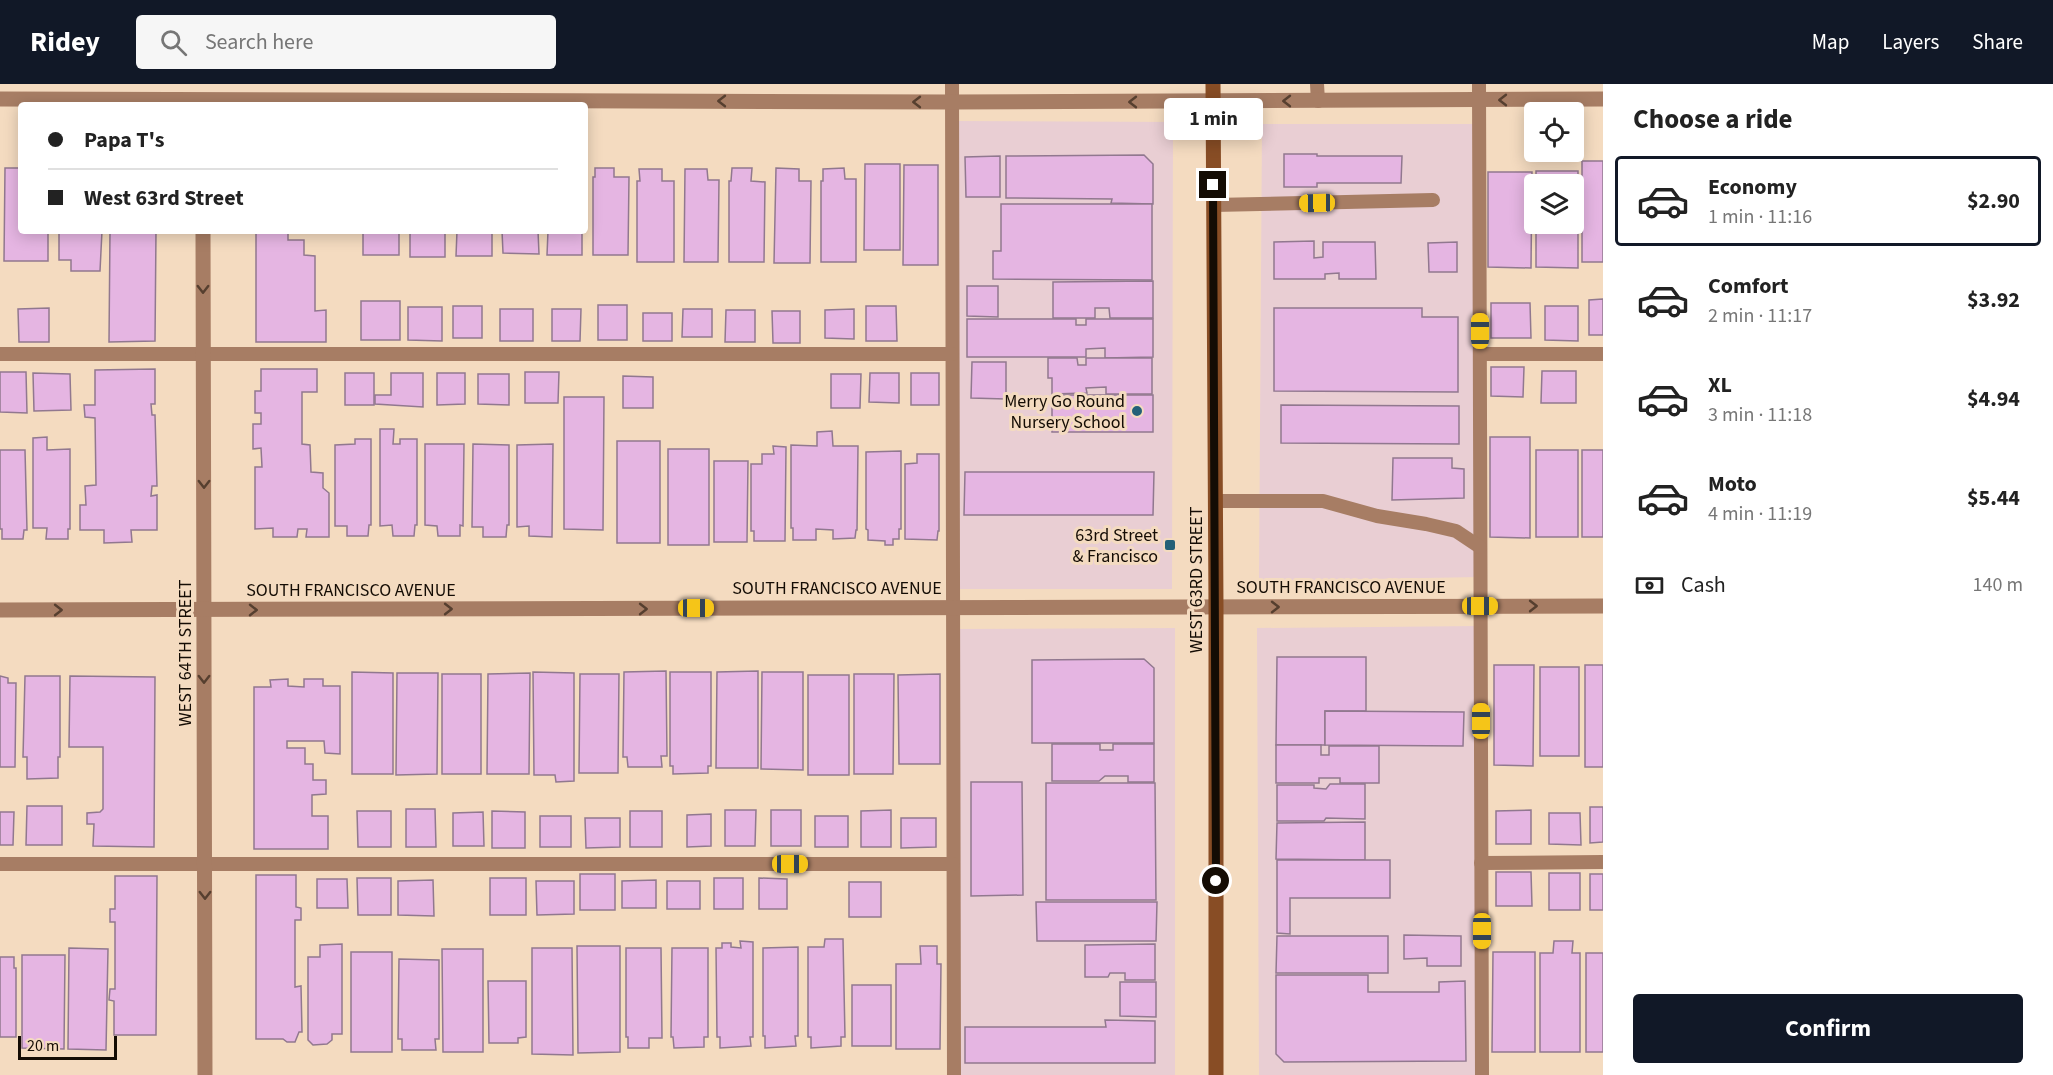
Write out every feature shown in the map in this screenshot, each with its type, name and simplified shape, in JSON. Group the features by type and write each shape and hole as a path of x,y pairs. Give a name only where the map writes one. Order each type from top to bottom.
{"main road":[{"name":"WEST 63RD STREET","path":"1213,84 1216,1075"}],"street":[{"path":"0,99 203,96 952,102 1603,99"},
{"name":"WEST 64TH STREET","path":"203,234 205,1075"},
{"name":"SOUTH FRANCISCO AVENUE","path":"0,610 1603,606"}],"lane":[{"path":"952,84 954,1075"},
{"path":"1317,84 1318,101"},
{"path":"1479,84 1482,1075"},
{"path":"1214,205 1432,200"},
{"path":"0,354 952,354"},
{"path":"1480,354 1603,354"},
{"path":"1215,501 1323,501 1377,516 1456,531 1480,547"},
{"path":"1481,864 1603,862"},
{"path":"0,864 953,864"}],"shaded area":[{"path":"952,121 1173,122 1172,589 953,589"},
{"path":"1262,124 1479,124 1480,577 1259,581"},
{"path":"1481,626 1482,1075 1259,1075 1257,628"},
{"path":"1175,628 1175,1075 954,1075 953,629"}],"building":[{"path":"1284,154 1402,156 1401,183 1317,183 1317,187 1284,187"},
{"path":"1144,155 1153,164 1153,204 1111,203 1112,199 1006,198 1006,156"},
{"path":"1000,156 1000,197 966,197 965,157"},
{"path":"1603,161 1603,262 1582,262 1584,174 1582,174 1582,162"},
{"path":"865,164 900,164 900,250 864,250"},
{"path":"904,165 938,165 938,265 903,265"},
{"path":"5,168 18,168 18,234 48,234 48,261 4,261"},
{"path":"595,168 614,168 614,177 629,177 628,255 593,255"},
{"path":"732,168 752,168 751,181 765,182 764,262 729,262 729,181 731,181"},
{"path":"776,168 799,169 799,181 811,181 810,263 774,263"},
{"path":"844,168 845,179 856,179 856,262 821,262 823,169"},
{"path":"639,169 662,169 662,181 674,181 674,262 637,262"},
{"path":"685,169 707,169 708,180 719,180 718,262 684,262"},
{"path":"1536,171 1578,171 1578,174 1536,174"},
{"path":"1488,172 1532,172 1532,174 1524,174 1524,234 1531,234 1531,268 1488,267"},
{"path":"1001,204 1152,204 1152,280 993,279 993,251 1001,251"},
{"path":"59,234 102,234 100,271 71,271 71,260 59,260"},
{"path":"110,234 156,234 155,341 109,342"},
{"path":"256,234 288,234 288,240 304,240 304,255 315,256 315,311 326,310 326,342 256,342"},
{"path":"363,234 399,234 399,255 363,255"},
{"path":"410,234 445,234 445,257 410,257"},
{"path":"457,234 492,234 492,256 456,256"},
{"path":"502,234 538,234 539,254 503,253"},
{"path":"548,234 582,234 582,255 547,255"},
{"path":"1536,234 1578,234 1578,268 1536,267"},
{"path":"1314,241 1314,258 1323,257 1323,242 1375,242 1376,279 1339,279 1339,273 1325,274 1325,279 1274,279 1274,242"},
{"path":"1457,242 1457,272 1429,272 1428,243"},
{"path":"1153,281 1153,318 1110,318 1109,308 1095,308 1095,318 1053,318 1053,282"},
{"path":"967,286 998,286 998,317 967,316"},
{"path":"1603,299 1603,335 1589,335 1589,300"},
{"path":"361,301 400,301 400,340 361,340"},
{"path":"1491,303 1530,303 1531,338 1491,338"},
{"path":"598,305 627,305 627,340 598,340"},
{"path":"453,306 482,306 482,338 453,338"},
{"path":"866,306 896,306 897,341 866,341"},
{"path":"1545,306 1578,306 1578,341 1545,340"},
{"path":"408,307 442,307 442,341 408,340"},
{"path":"49,308 49,342 19,342 18,309"},
{"path":"1274,308 1422,308 1422,317 1458,317 1458,392 1274,391"},
{"path":"500,309 533,309 533,341 500,341"},
{"path":"552,309 581,309 580,341 552,341"},
{"path":"683,309 712,309 712,337 682,337"},
{"path":"854,309 854,339 825,338 825,310"},
{"path":"726,310 755,310 755,342 725,342"},
{"path":"772,311 800,311 800,343 773,343"},
{"path":"643,313 672,313 672,341 643,341"},
{"path":"967,319 1076,319 1076,325 1086,325 1086,319 1153,319 1153,357 1105,358 1105,348 1086,349 1086,357 967,357"},
{"path":"1048,358 1077,358 1078,365 1086,365 1086,358 1152,358 1152,394 1106,394 1106,387 1086,388 1087,393 1052,394 1052,378 1048,378"},
{"path":"972,362 1006,362 1006,399 971,398"},
{"path":"1491,367 1524,367 1523,397 1491,396"},
{"path":"155,369 155,404 151,404 152,415 155,415 157,486 152,486 151,496 157,495 157,530 131,530 132,542 104,543 104,530 80,530 80,505 86,505 85,486 96,485 95,418 85,417 84,405 95,405 95,370"},
{"path":"261,369 317,369 317,392 302,392 302,444 310,445 311,472 323,473 323,488 329,493 329,537 306,537 307,529 298,529 297,537 273,537 273,528 255,529 255,467 262,467 261,448 253,449 253,424 261,424 261,413 255,413 255,391 261,391"},
{"path":"1542,371 1576,371 1576,403 1541,403"},
{"path":"0,372 26,372 27,413 0,412"},
{"path":"525,372 559,372 558,403 525,403"},
{"path":"33,373 70,374 71,410 34,411"},
{"path":"345,373 374,373 374,405 345,405"},
{"path":"391,373 423,373 423,407 375,404 375,395 391,395"},
{"path":"437,373 465,373 465,404 437,405"},
{"path":"870,373 899,373 899,403 869,402"},
{"path":"911,373 939,373 939,405 911,405"},
{"path":"478,374 509,374 509,405 478,404"},
{"path":"831,374 861,374 860,408 831,408"},
{"path":"623,376 653,377 653,408 623,408"},
{"path":"1052,395 1153,395 1153,432 1052,432"},
{"path":"564,397 604,397 603,530 564,529"},
{"path":"1281,405 1459,406 1459,444 1281,443"},
{"path":"380,429 394,429 393,444 400,444 400,439 417,439 417,525 415,525 414,536 393,536 392,525 380,526"},
{"path":"832,431 833,446 858,446 855,538 833,539 833,530 816,529 816,540 793,540 791,445 817,446 817,432"},
{"path":"47,437 47,450 70,449 68,539 46,539 47,528 33,528 33,438"},
{"path":"1490,437 1530,437 1530,538 1490,537"},
{"path":"355,439 371,439 371,525 369,525 368,536 347,536 347,526 335,526 335,445 355,444"},
{"path":"617,441 660,441 660,543 617,543"},
{"path":"425,444 464,444 463,526 460,525 460,536 438,536 437,526 425,525"},
{"path":"473,444 509,445 509,525 507,525 506,537 483,537 483,527 472,527"},
{"path":"553,444 552,537 529,536 529,526 517,527 517,445"},
{"path":"773,446 786,447 785,541 754,541 754,531 751,531 751,464 762,464 762,454 774,454"},
{"path":"668,449 709,449 709,545 668,545"},
{"path":"0,450 25,450 27,530 24,530 23,539 2,539"},
{"path":"1536,450 1578,450 1578,537 1536,537"},
{"path":"1582,450 1603,450 1603,537 1582,537"},
{"path":"901,451 901,529 899,529 899,539 893,539 893,545 885,545 885,541 868,540 866,452"},
{"path":"917,454 939,454 937,540 905,539 905,464 917,463"},
{"path":"1393,458 1452,458 1452,468 1464,469 1464,498 1392,500"},
{"path":"714,461 748,461 747,542 714,542"},
{"path":"965,472 1154,472 1153,515 964,515"},
{"path":"1277,657 1366,657 1366,711 1325,711 1325,745 1276,745"},
{"path":"1144,659 1154,668 1154,743 1032,743 1032,660"},
{"path":"1494,665 1534,665 1533,766 1494,765"},
{"path":"1585,665 1603,665 1603,767 1585,767"},
{"path":"1540,667 1579,667 1579,756 1540,756"},
{"path":"666,671 667,756 661,756 662,767 628,767 627,757 623,757 624,672"},
{"path":"758,671 758,768 716,768 717,672"},
{"path":"352,672 393,673 393,774 352,774"},
{"path":"533,672 574,673 574,781 556,782 555,775 534,775"},
{"path":"670,672 711,672 711,766 708,766 708,773 673,774 673,766 670,766"},
{"path":"762,672 803,672 803,770 761,769"},
{"path":"397,673 438,673 437,774 396,775"},
{"path":"530,673 529,774 487,774 488,674"},
{"path":"442,674 481,674 481,774 442,774"},
{"path":"580,674 619,674 618,773 579,773"},
{"path":"854,674 894,674 893,774 854,774"},
{"path":"940,674 940,764 899,764 898,675"},
{"path":"808,675 849,675 849,775 808,775"},
{"path":"0,676 8,678 8,683 16,683 15,767 0,767"},
{"path":"25,676 60,676 58,778 27,779 27,757 23,757"},
{"path":"70,676 155,677 154,847 93,846 94,824 87,824 87,813 100,812 103,809 103,747 69,747"},
{"path":"288,679 288,686 304,687 304,679 323,679 323,686 340,686 340,754 325,753 324,741 287,741 287,748 305,748 305,764 313,764 313,780 326,780 326,794 312,795 312,816 328,816 328,849 254,849 254,687 271,687 270,680"},
{"path":"1325,711 1464,712 1463,746 1325,745"},
{"path":"1052,744 1100,744 1100,750 1113,750 1113,744 1154,744 1154,782 1128,782 1128,776 1105,776 1099,781 1052,781"},
{"path":"1276,745 1321,745 1321,755 1329,755 1329,746 1379,746 1379,783 1340,783 1340,778 1319,778 1319,783 1276,783"},
{"path":"971,782 1022,782 1023,895 971,896"},
{"path":"1046,783 1155,783 1156,900 1046,900"},
{"path":"1330,784 1365,784 1365,819 1326,818 1324,821 1277,821 1277,785 1314,785 1314,788 1326,789"},
{"path":"27,806 62,806 62,845 26,845"},
{"path":"1590,807 1603,807 1603,842 1590,843"},
{"path":"406,809 435,809 436,847 406,847"},
{"path":"725,810 756,810 755,846 725,846"},
{"path":"771,810 801,810 801,846 771,846"},
{"path":"891,810 891,847 861,847 861,811"},
{"path":"1531,810 1531,844 1496,844 1496,811"},
{"path":"357,811 391,811 391,847 358,847"},
{"path":"492,811 525,812 525,848 492,848"},
{"path":"630,811 662,811 662,847 630,847"},
{"path":"0,812 14,812 13,845 0,845"},
{"path":"483,812 484,846 453,846 453,813"},
{"path":"1549,813 1580,813 1581,845 1549,844"},
{"path":"711,814 711,846 687,847 687,815"},
{"path":"540,816 571,816 571,847 540,847"},
{"path":"815,816 848,816 848,847 815,847"},
{"path":"585,818 620,818 620,847 586,848"},
{"path":"901,818 936,818 936,847 901,848"},
{"path":"1365,822 1365,860 1276,859 1277,823"},
{"path":"1277,860 1390,860 1390,898 1290,898 1290,934 1277,933"},
{"path":"1496,872 1531,872 1532,906 1496,906"},
{"path":"1549,873 1580,873 1580,910 1549,910"},
{"path":"580,874 615,874 615,910 580,910"},
{"path":"1590,874 1603,874 1603,910 1590,910"},
{"path":"256,875 296,875 296,907 301,908 301,920 295,920 295,987 301,986 302,1032 299,1032 295,1042 287,1042 283,1039 256,1039"},
{"path":"115,876 157,876 156,1035 114,1035 114,1001 109,1000 110,989 115,989 115,922 110,922 110,909 115,909"},
{"path":"357,878 391,878 391,915 358,915"},
{"path":"490,878 526,878 526,915 490,915"},
{"path":"714,878 743,878 743,909 714,909"},
{"path":"759,878 787,879 787,909 759,909"},
{"path":"317,879 347,879 348,908 317,908"},
{"path":"433,880 434,916 398,915 398,881"},
{"path":"656,880 656,908 622,908 622,881"},
{"path":"536,881 574,881 574,914 537,915"},
{"path":"667,881 700,881 700,909 667,909"},
{"path":"849,882 881,882 881,917 849,917"},
{"path":"1036,902 1157,902 1156,941 1037,941"},
{"path":"1404,935 1461,936 1461,966 1427,966 1427,958 1404,959"},
{"path":"1277,936 1388,936 1388,973 1276,973"},
{"path":"825,939 843,939 845,1037 841,1037 841,1046 811,1048 811,1037 808,1037 808,947 824,947"},
{"path":"740,941 753,942 753,1037 750,1037 751,1046 720,1048 720,1037 717,1037 716,948 722,948 722,943 731,943 731,947 741,948"},
{"path":"1554,941 1573,941 1572,953 1580,953 1580,1052 1540,1052 1540,953 1553,953"},
{"path":"342,944 342,1034 332,1034 332,1040 327,1044 313,1045 308,1040 308,957 320,957 320,945"},
{"path":"1155,944 1155,980 1125,980 1125,973 1110,973 1108,977 1085,977 1085,945"},
{"path":"577,946 620,946 620,1052 578,1053"},
{"path":"920,946 937,946 937,964 941,964 940,1049 896,1049 896,964 921,964"},
{"path":"798,947 796,1046 765,1048 763,948"},
{"path":"69,948 108,949 106,1050 68,1049"},
{"path":"532,948 572,948 573,1055 532,1054"},
{"path":"626,948 661,948 662,1038 649,1038 649,1048 628,1048"},
{"path":"672,948 708,948 708,1037 704,1037 704,1047 674,1048 673,1037 671,1037"},
{"path":"442,949 483,949 483,1052 443,1052"},
{"path":"351,952 392,952 392,1052 351,1052"},
{"path":"1493,952 1535,952 1535,1052 1492,1052"},
{"path":"1586,953 1603,953 1603,1052 1586,1052"},
{"path":"22,955 65,955 64,1049 22,1048"},
{"path":"0,957 14,957 16,1037 0,1037"},
{"path":"399,959 439,960 439,1039 435,1039 436,1050 402,1050 402,1039 398,1039"},
{"path":"1276,975 1368,975 1368,992 1439,992 1439,982 1465,981 1466,1061 1284,1062 1276,1054"},
{"path":"488,981 526,981 526,1037 518,1038 518,1043 489,1043"},
{"path":"1120,982 1156,982 1156,1017 1120,1016"},
{"path":"852,985 891,985 891,1046 852,1046"},
{"path":"1105,1020 1155,1021 1155,1063 965,1063 965,1027 1106,1027"}],"place":[{"name":"Merry Go Round Nursery School","path":"1137,411"},
{"name":"63rd Street & Francisco","path":"1170,545"}],"route":[{"path":"1213,185 1216,881"}]}
